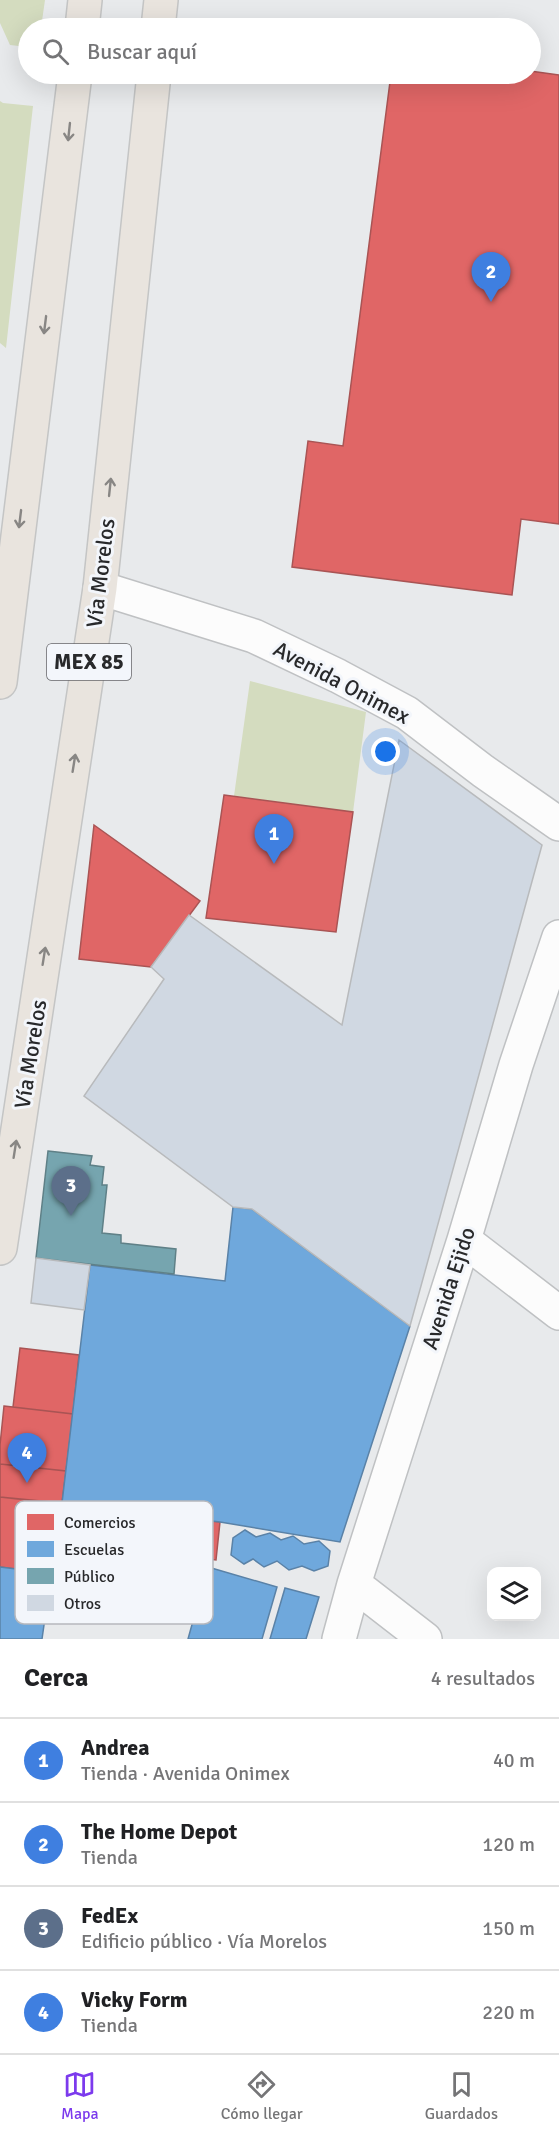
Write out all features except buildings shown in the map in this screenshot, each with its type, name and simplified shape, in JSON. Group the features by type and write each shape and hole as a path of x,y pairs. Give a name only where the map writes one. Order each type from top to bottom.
{"main road":[{"path":"83,18 86,0"},
{"path":"159,18 161,0"},
{"path":"0,682 74,84"},
{"name":"Vía Morelos","path":"0,1248 100,588 153,84"}],"street":[{"name":"Avenida Onimex","path":"100,588 254,636 338,676 407,713 483,771 559,824"},
{"name":"Avenida Ejido","path":"339,1639 354,1584 464,1240 516,1065 559,937"},
{"path":"464,1240 559,1313"},
{"path":"354,1584 426,1639"}],"green space":[{"path":"0,0 45,0 42,18 18,18 18,46 10,45 0,23"},
{"path":"0,101 33,106 6,348 0,343"},
{"path":"250,681 366,712 353,812 234,796"}],"place":[{"name":"The Home Depot","path":"491,302"},
{"name":"Andrea","path":"274,864"},
{"name":"FedEx","path":"71,1216"},
{"name":"Vicky Form","path":"27,1483"}]}
